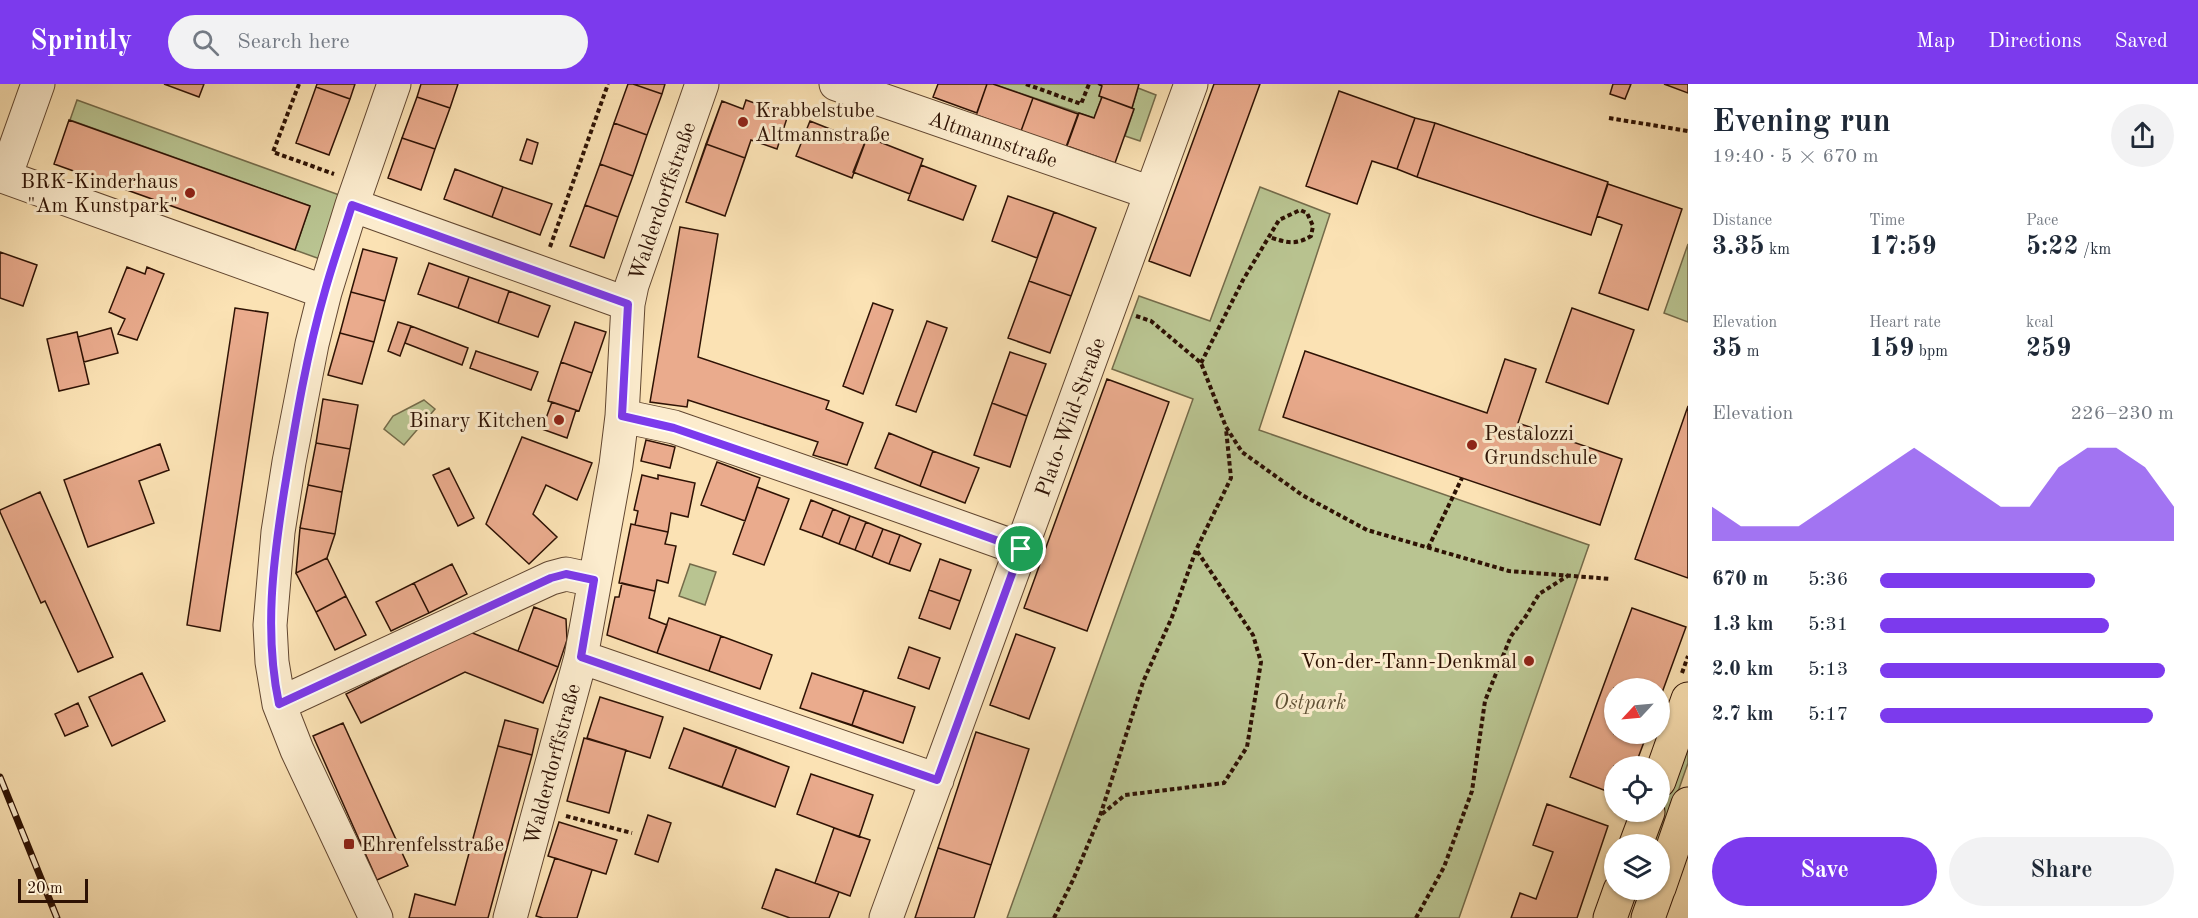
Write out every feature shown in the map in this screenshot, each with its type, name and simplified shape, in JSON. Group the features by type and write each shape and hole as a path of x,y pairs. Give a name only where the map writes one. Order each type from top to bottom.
{"main road":[{"path":"1668,756 1688,699"},
{"path":"1670,857 1688,804"},
{"path":"1610,918 1616,900"},
{"path":"1648,918 1655,900"}],"street":[{"path":"38,84 5,177 325,292"},
{"path":"376,918 297,750 279,704 272,662 270,625 278,532 312,344 325,292 394,84"},
{"name":"Walderdorffstraße","path":"510,918 581,657 616,465 622,416 628,304 632,285 702,84"},
{"name":"Altmannstraße","path":"836,84 1151,193"},
{"name":"Plato-Wild-Straße","path":"886,918 1191,84"},
{"path":"356,194 541,273 628,304"},
{"path":"622,416 674,428 1021,549"},
{"path":"279,704 551,578 566,574 594,580"},
{"path":"581,657 937,780"}],"path":[{"path":"298,84 273,152 356,194"},
{"path":"541,273 608,84"},
{"path":"1026,84 1082,104 1089,84"},
{"path":"1609,118 1688,131"},
{"path":"1202,363 1243,280 1279,220 1300,210 1307,213 1313,226 1311,236 1299,243 1287,243 1269,237"},
{"path":"1109,309 1151,321 1202,363 1226,427 1242,452 1302,495 1367,530 1509,571 1611,579"},
{"path":"1054,918 1100,816 1143,682 1172,617 1196,550 1232,478 1226,427"},
{"path":"1428,548 1462,478"},
{"path":"1100,816 1125,795 1224,783 1247,747 1261,662 1253,635 1196,550"},
{"path":"1416,918 1443,867 1472,791 1485,700 1510,636 1526,616 1539,594 1569,575"},
{"path":"540,808 632,833"}],"green space":[{"path":"993,84 1098,84 1102,86 1099,96 1102,97 1094,118"},
{"path":"1138,88 1156,95 1140,141 1125,136"},
{"path":"77,100 342,196 320,259 295,250 310,206 70,120"},
{"name":"Ostpark","path":"1260,187 1330,214 1259,430 1589,545 1459,918 1007,918 1193,399 1112,369 1139,296 1210,321"},
{"path":"1688,244 1688,322 1664,313"},
{"path":"424,400 435,409 404,445 384,429 393,416"},
{"path":"690,564 716,572 705,605 679,596"},
{"path":"1688,736 1688,763 1670,815 1670,787"},
{"path":"1658,822 1667,822 1663,834 1654,834"}],"building":[{"path":"164,84 204,84 199,97"},
{"path":"317,84 355,84 350,99 316,87"},
{"path":"421,84 458,84 450,108 417,97"},
{"path":"628,84 662,94 647,135 614,123"},
{"path":"633,84 665,84 662,94"},
{"path":"938,84 987,84 977,113 933,97"},
{"path":"987,84 1033,98 1021,131 976,115"},
{"path":"1098,84 1139,84 1132,108 1099,96 1102,86"},
{"path":"1214,84 1260,84 1190,276 1149,261"},
{"path":"1613,84 1631,84 1625,99 1610,94"},
{"path":"1664,84 1688,84 1688,93"},
{"path":"316,87 350,99 329,155 296,143"},
{"path":"1339,91 1415,118 1397,169 1372,161 1357,204 1306,186"},
{"path":"417,97 450,108 435,149 402,138"},
{"path":"1102,97 1134,109 1115,163 1067,146 1079,113 1094,118"},
{"path":"1033,98 1078,114 1066,147 1021,131"},
{"path":"746,100 788,115 777,149 751,140 725,216 686,202 722,101 743,109"},
{"path":"746,100 788,115 777,149 751,140 745,158 706,144 722,101 743,109"},
{"path":"1415,118 1435,123 1417,177 1397,169"},
{"path":"69,120 310,206 295,250 54,164"},
{"path":"810,121 865,143 852,178 796,156"},
{"path":"614,123 647,135 633,176 600,164"},
{"path":"1435,123 1608,182 1591,235 1417,177"},
{"path":"867,137 923,159 910,194 853,172"},
{"path":"402,138 435,149 421,190 388,178"},
{"path":"527,139 538,143 532,164 520,160"},
{"path":"706,144 745,158 725,216 686,202"},
{"path":"600,164 633,176 618,217 585,205"},
{"path":"921,165 976,186 963,220 908,200"},
{"path":"455,169 503,187 492,217 444,199"},
{"path":"1608,184 1682,209 1648,310 1599,293 1622,225 1597,216"},
{"path":"503,187 552,204 540,235 492,217"},
{"path":"1008,196 1054,212 1037,258 992,241"},
{"path":"585,205 618,217 604,258 570,246"},
{"path":"1054,212 1096,228 1071,296 1029,281"},
{"path":"680,227 718,234 698,357 829,401 826,409 863,423 847,465 813,455 818,442 688,400 687,407 650,402"},
{"path":"363,249 397,258 385,301 351,292"},
{"path":"0,252 37,265 23,306 0,298"},
{"path":"429,263 469,277 458,308 418,294"},
{"path":"127,267 145,274 147,267 164,274 137,340 118,334 125,319 109,312"},
{"path":"469,277 509,291 498,323 458,308"},
{"path":"1029,281 1071,296 1050,353 1008,338"},
{"path":"509,291 550,306 538,337 498,323"},
{"path":"351,292 385,301 374,342 340,333"},
{"path":"873,303 893,310 863,394 843,386"},
{"path":"235,308 268,313 220,631 187,625"},
{"path":"1572,308 1634,330 1608,404 1546,382"},
{"path":"927,321 947,328 916,412 896,405"},
{"path":"398,322 411,326 400,356 388,351"},
{"path":"575,322 606,332 592,373 561,362"},
{"path":"411,326 468,348 462,365 405,343"},
{"path":"111,328 118,353 84,362 78,337"},
{"path":"77,332 89,384 59,391 47,339"},
{"path":"340,333 374,342 362,384 328,375"},
{"path":"476,351 538,372 531,390 470,368"},
{"name":"Pestalozzi Grundschule","path":"1305,351 1487,413 1505,359 1536,369 1518,423 1622,459 1600,525 1283,417"},
{"path":"1010,352 1046,364 1027,416 992,403"},
{"path":"561,362 592,373 579,411 548,401"},
{"path":"1107,379 1169,402 1087,631 1024,608"},
{"path":"323,399 358,405 350,449 316,443"},
{"name":"Binary Kitchen","path":"552,402 576,410 567,438 542,429"},
{"path":"992,403 1027,416 1010,467 974,455"},
{"path":"1688,406 1688,578 1635,559"},
{"path":"889,433 933,451 920,486 875,468"},
{"path":"522,437 592,463 577,500 546,485 533,514 557,537 529,564 486,524"},
{"path":"646,440 675,447 670,468 641,461"},
{"path":"316,443 350,449 342,492 308,485"},
{"path":"160,444 169,470 139,481 154,523 88,547 64,480"},
{"path":"933,451 979,468 965,503 920,486"},
{"path":"717,462 760,478 745,521 701,505"},
{"path":"449,468 474,518 458,526 433,475"},
{"path":"642,475 658,479 658,475 695,483 688,517 671,513 668,532 635,525 638,511 634,510"},
{"path":"308,485 342,492 335,534 300,528"},
{"path":"757,487 789,499 764,565 733,554"},
{"path":"40,492 113,657 78,672 45,601 41,603 0,512"},
{"path":"811,500 833,509 822,537 800,529"},
{"path":"833,509 850,516 839,544 822,537"},
{"path":"850,516 866,522 855,550 839,544"},
{"path":"866,522 883,529 872,557 855,550"},
{"path":"631,524 668,532 665,544 676,546 668,583 657,580 655,591 619,583"},
{"path":"300,528 335,534 327,558 296,573"},
{"path":"883,529 900,535 889,564 872,557"},
{"path":"900,535 921,544 910,571 889,564"},
{"path":"327,558 346,596 316,612 296,573"},
{"path":"940,559 971,570 960,601 929,590"},
{"path":"452,564 467,594 429,613 414,583"},
{"path":"414,583 429,613 391,631 376,602"},
{"path":"622,583 655,591 649,618 667,625 657,653 607,635 615,597 619,597"},
{"path":"929,590 960,601 950,629 919,618"},
{"path":"346,596 366,635 335,650 316,612"},
{"path":"534,607 566,619 567,640 558,667 518,651"},
{"path":"1632,608 1686,627 1667,678 1606,678"},
{"path":"669,618 721,636 709,671 657,653"},
{"path":"470,632 558,667 543,703 465,672 361,723 346,694"},
{"path":"1016,634 1055,648 1029,719 990,705"},
{"path":"721,636 772,655 760,689 709,671"},
{"path":"909,647 940,658 929,689 898,678"},
{"path":"142,673 165,721 112,746 89,697"},
{"path":"812,673 864,690 852,725 800,708"},
{"path":"812,673 915,707 903,743 800,708"},
{"path":"1604,684 1604,744 1643,744 1639,756 1604,756 1604,790 1570,777"},
{"path":"864,690 915,707 903,743 852,725"},
{"path":"600,697 663,717 650,758 587,738"},
{"path":"78,703 88,726 65,736 55,714"},
{"path":"505,720 538,729 532,755 498,746"},
{"path":"343,723 408,866 377,880 313,736"},
{"path":"684,728 789,767 775,807 669,768"},
{"path":"684,728 737,747 722,787 669,768"},
{"path":"976,732 1029,749 991,865 938,848"},
{"path":"584,738 626,750 609,813 567,801"},
{"path":"498,746 532,755 488,918 409,918 415,894 455,905"},
{"path":"737,747 789,767 775,807 722,787"},
{"path":"811,774 873,795 859,837 797,814"},
{"path":"1547,804 1608,826 1577,918 1511,918 1520,893 1536,899 1553,852 1533,845"},
{"path":"648,815 671,823 658,862 635,854"},
{"path":"559,822 617,840 606,874 548,856"},
{"path":"834,828 870,840 850,896 815,883"},
{"path":"938,848 991,865 974,918 915,918"},
{"path":"555,858 592,870 577,918 536,916"},
{"path":"776,869 839,892 829,918 790,918 762,908"}],"railway":[{"path":"0,777 57,918"}],"place":[{"name":"Krabbelstube Altmannstraße","path":"743,122"},
{"name":"BRK-Kinderhaus \"Am Kunstpark\"","path":"190,193"},
{"name":"Binary Kitchen","path":"559,420"},
{"name":"Pestalozzi Grundschule","path":"1472,445"},
{"name":"Von-der-Tann-Denkmal","path":"1529,661"},
{"name":"Ehrenfelsstraße","path":"349,844"}],"route":[{"path":"352,205 628,304 622,416 674,428 1021,549 937,780 581,657 594,580 566,574 511,595 279,704 275,686 270,625 272,592 278,532 289,462 312,344 325,292 352,205"}]}
